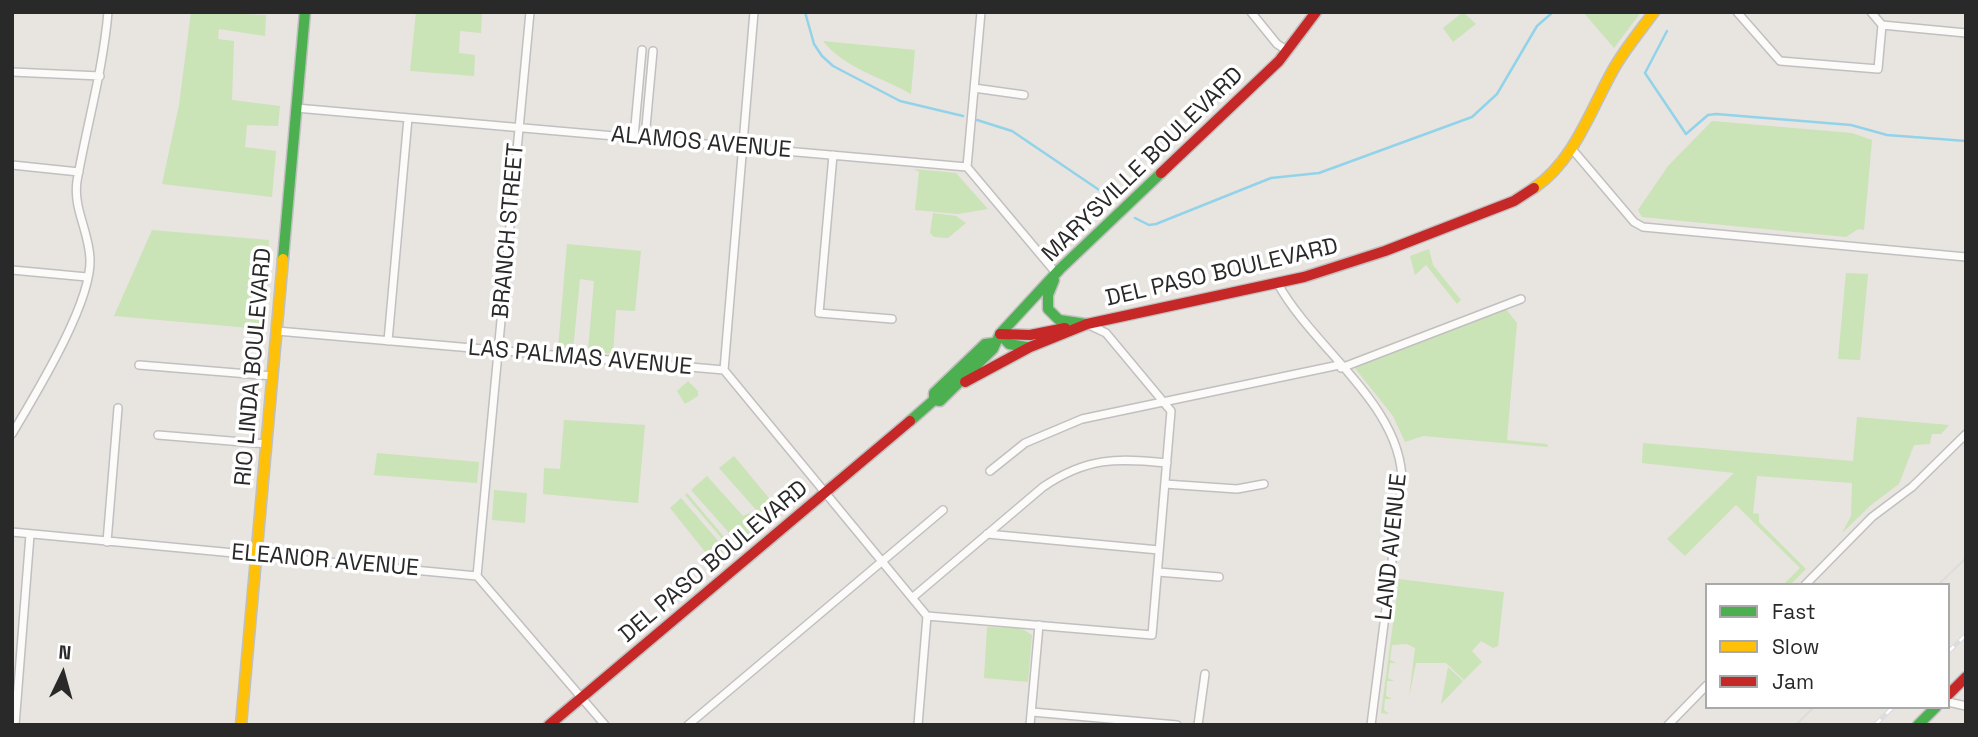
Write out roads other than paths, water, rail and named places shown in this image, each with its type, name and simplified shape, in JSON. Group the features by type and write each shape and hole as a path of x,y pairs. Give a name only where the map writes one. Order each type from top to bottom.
{"main road":[{"name":"RIO LINDA BOULEVARD","path":"241,725 305,12"},
{"name":"MARYSVILLE BOULEVARD","path":"996,339 993,349 940,401 934,400 934,393 985,344 996,339 1056,273 1288,51 1316,12"},
{"name":"DEL PASO BOULEVARD","path":"950,391 1030,347 1087,324 1278,284 1357,261 1506,205 1544,181 1572,149 1614,68 1654,12"},
{"path":"1056,273 1048,295 1048,309 1059,320 1087,324"},
{"path":"996,339 1087,324"},
{"path":"996,339 1030,347"},
{"name":"DEL PASO BOULEVARD","path":"549,725 934,400"},
{"path":"1950,693 1966,677"},
{"path":"1918,725 1934,709"}],"street":[{"path":"12,434 53,360 87,277 88,248 76,201 79,172 100,76 108,12"},
{"name":"BRANCH STREET","path":"477,576 530,12"},
{"path":"724,370 754,12"},
{"path":"981,12 967,167 1056,273"},
{"path":"1251,12 1277,44 1288,51"},
{"path":"1737,12 1780,61 1878,69 1882,25"},
{"path":"1871,12 1882,25 1966,33"},
{"path":"634,137 642,50"},
{"path":"645,138 653,51"},
{"path":"641,61 652,62"},
{"path":"12,72 100,76"},
{"path":"974,88 1024,95"},
{"name":"ALAMOS AVENUE","path":"296,108 967,167"},
{"path":"388,341 408,118"},
{"path":"1572,149 1634,222 1643,227 1966,257"},
{"path":"833,155 819,313 892,319"},
{"path":"12,165 79,172"},
{"path":"12,270 87,277"},
{"name":"LAND AVENUE","path":"1278,284 1287,302 1386,421 1401,461 1402,483 1371,725"},
{"path":"990,471 1025,443 1062,426 1164,402 1340,367 1521,299"},
{"path":"918,725 927,616 1152,635 1171,411 1106,333 1087,324"},
{"name":"LAS PALMAS AVENUE","path":"277,331 724,370 927,616"},
{"path":"139,365 273,376"},
{"path":"107,542 118,408"},
{"path":"1807,583 1872,517 1912,487 1966,434"},
{"path":"158,435 267,444"},
{"path":"912,598 1043,486 1081,466 1119,459 1167,463"},
{"path":"1165,484 1237,489 1264,484"},
{"path":"688,725 943,510"},
{"name":"ELEANOR AVENUE","path":"12,532 477,576"},
{"path":"987,534 1159,550"},
{"path":"15,725 30,535"},
{"path":"1158,572 1219,577"},
{"path":"477,576 605,725"},
{"path":"1030,725 1040,625"},
{"path":"1198,725 1205,674"},
{"path":"1668,725 1705,687"},
{"path":"1032,712 1177,725"}],"waterway":[{"path":"805,12 814,44 833,66 900,101 963,116"},
{"path":"1135,218 1149,225 1156,224 1271,178 1319,173 1472,117 1497,94 1537,26 1553,12"},
{"path":"1667,31 1645,73 1686,134 1708,115 1716,114 1851,125 1887,135 1966,141"},
{"path":"977,120 1012,131 1114,200"}],"tram line":[{"path":"1940,583 1966,558"},
{"path":"1796,725 1812,709"}],"railway":[{"path":"1950,650 1966,635"},
{"path":"1875,725 1891,709"}]}
